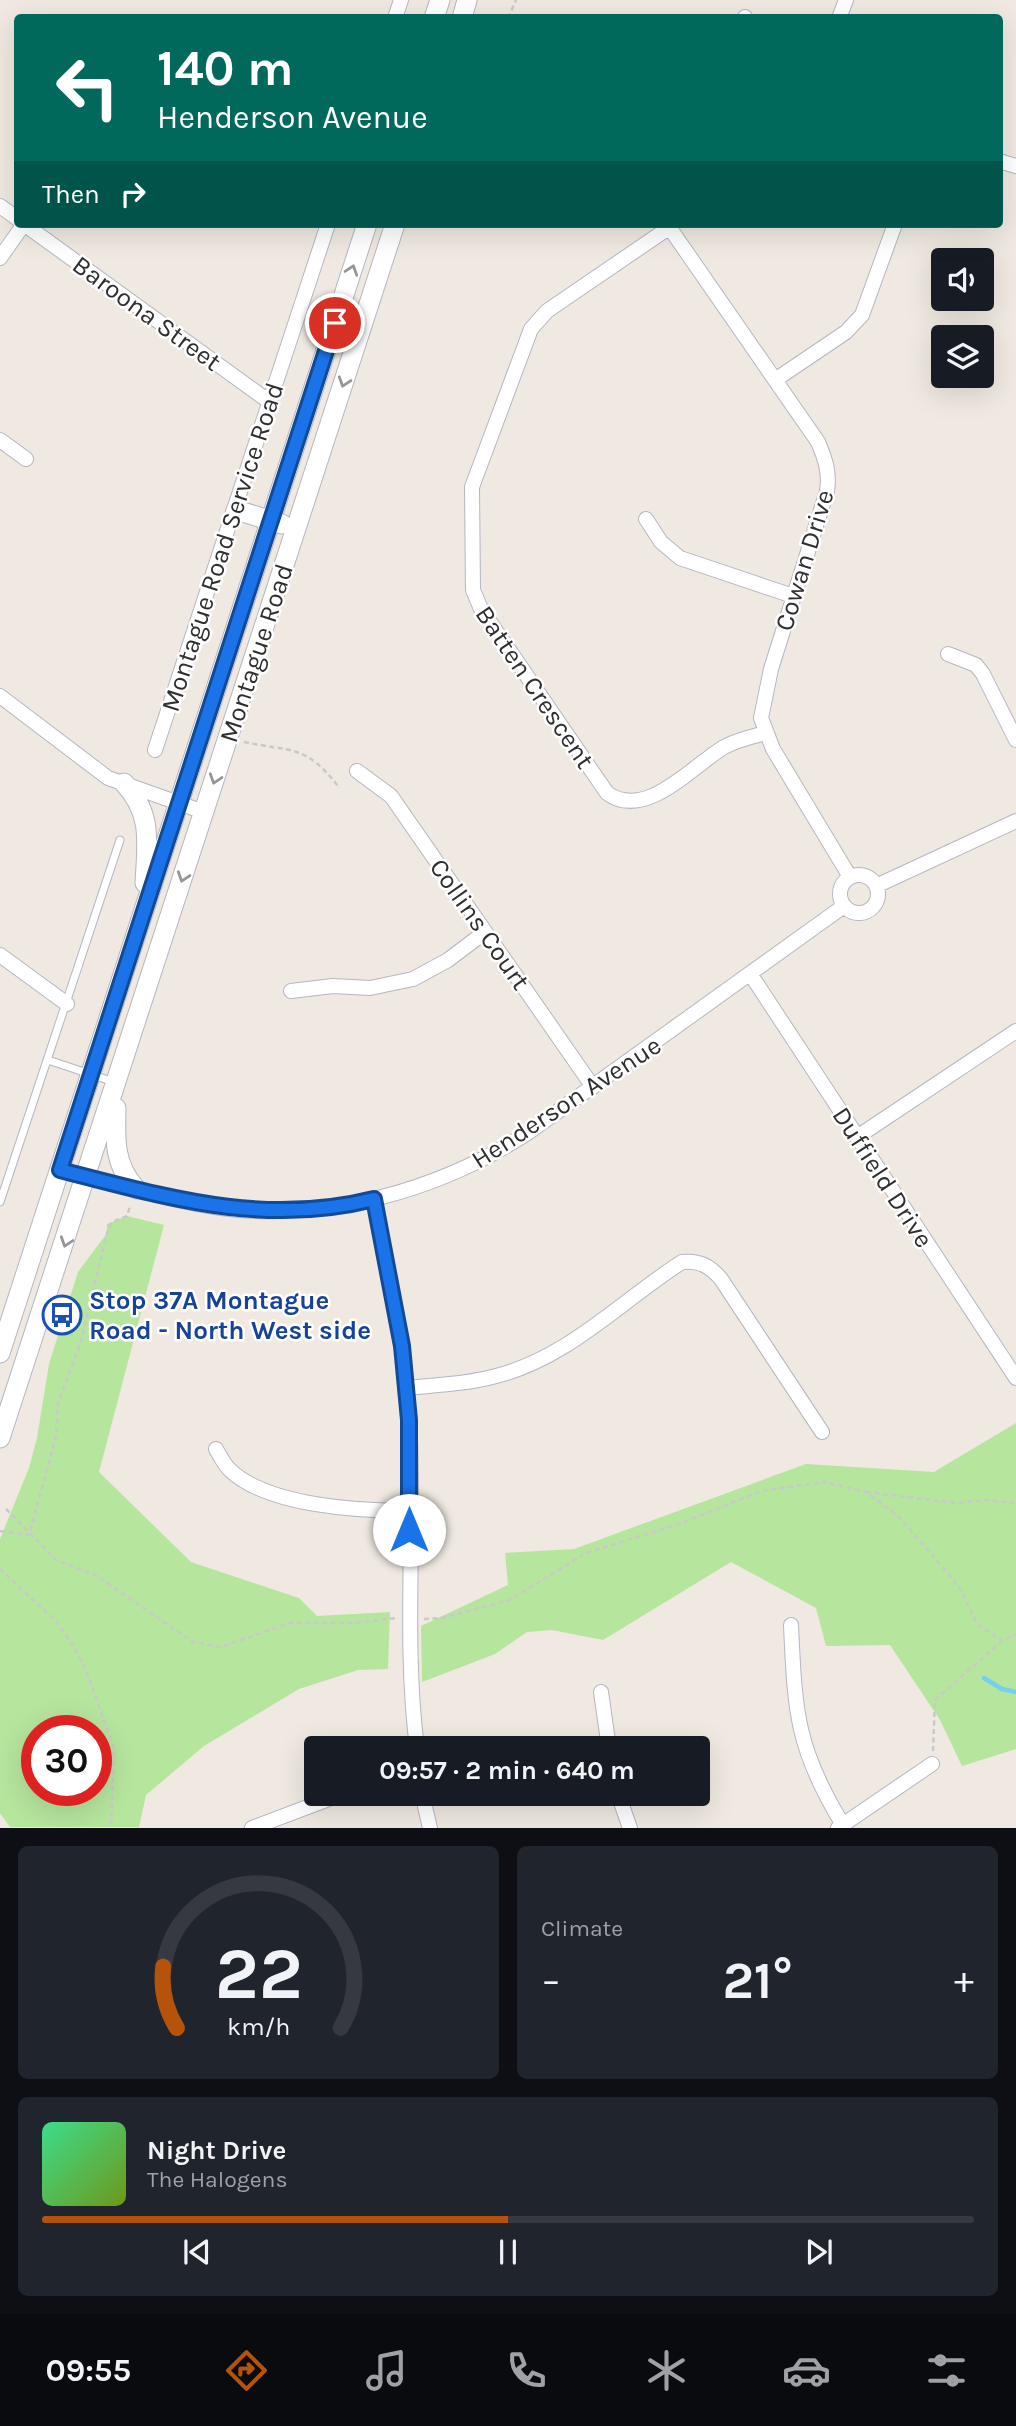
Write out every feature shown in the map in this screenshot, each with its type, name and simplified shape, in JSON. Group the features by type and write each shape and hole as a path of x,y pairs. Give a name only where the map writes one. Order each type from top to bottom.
{"main road":[{"name":"Montague Road","path":"0,1353 366,228"},
{"name":"Montague Road","path":"0,1438 394,228"},
{"path":"236,510 297,527"},
{"path":"124,783 139,799 148,828 144,908"},
{"path":"117,1083 114,1150 125,1178 136,1189"},
{"path":"60,1170 87,1177"}],"street":[{"path":"0,258 21,228"},
{"name":"Baroona Street","path":"30,228 271,403"},
{"name":"Montague Road Service Road","path":"155,750 327,228"},
{"name":"Batten Crescent","path":"665,228 547,311 531,329 472,487 473,590 481,609 607,793 615,800 626,803 646,801 723,748 765,733"},
{"name":"Cowan Drive","path":"669,228 818,442 829,480 762,704 765,733 850,877"},
{"path":"775,380 846,332 862,315 894,228"},
{"path":"0,440 26,459"},
{"path":"646,519 662,542 680,558 793,596"},
{"path":"948,654 976,665 984,674 1016,740"},
{"path":"0,696 108,778 204,812"},
{"name":"Collins Court","path":"357,771 391,796 593,1087"},
{"path":"876,886 1016,821"},
{"path":"866,876 876,886 877,900 868,911 853,912 845,906 841,888 850,877 866,876"},
{"name":"Henderson Avenue","path":"87,1177 196,1204 256,1211 290,1210 374,1199 423,1185 482,1161 593,1087 845,906"},
{"path":"291,991 333,986 370,988 413,979 447,960 485,932"},
{"path":"0,955 67,1004"},
{"name":"Duffield Drive","path":"751,975 1016,1378"},
{"path":"857,1137 1016,1031"},
{"path":"374,1199 402,1346 406,1388 416,1736"},
{"path":"406,1388 483,1379 526,1366 573,1341 682,1262 692,1261 703,1263 721,1279 822,1432"},
{"path":"216,1449 230,1471 277,1494 338,1507 409,1511"},
{"path":"791,1625 799,1730 818,1784 841,1826 933,1764"},
{"path":"601,1692 607,1736"},
{"path":"252,1828 310,1806"},
{"path":"425,1806 430,1828"},
{"path":"622,1806 630,1828"}],"lane":[{"path":"0,1202 120,840"},
{"path":"48,1060 117,1083"}],"path":[{"path":"243,742 292,749 320,762 338,786"},
{"path":"29,1535 55,1437 58,1404 80,1341 107,1233 112,1222 127,1216 136,1189"},
{"path":"6,1509 56,1560 97,1576 193,1642 221,1647 290,1623 442,1619 510,1600 586,1553 682,1523 761,1491 825,1482 866,1492 956,1503 986,1500 1016,1503"},
{"path":"866,1492 898,1516 946,1570 978,1625 1002,1641"},
{"path":"0,1531 29,1535"},
{"path":"0,1569 55,1620 73,1645 86,1670 114,1748 111,1828"},
{"path":"933,1764 935,1700 1002,1641 1016,1634"}],"green space":[{"path":"127,1216 164,1225 99,1472 191,1562 299,1598 317,1616 390,1612 388,1669 358,1670 299,1689 204,1746 146,1795 139,1827 10,1827 0,1813 0,1539 29,1468 37,1438 49,1364 78,1272 107,1233 107,1224"},
{"path":"1016,1423 1016,1749 962,1766 940,1720 890,1645 826,1646 816,1608 731,1562 603,1640 552,1630 527,1632 495,1654 422,1682 421,1626 508,1585 505,1553 574,1549 806,1464 934,1472"}],"waterway":[{"path":"984,1678 1002,1689 1016,1692"}],"place":[{"name":"Stop 37A Montague Road - North West side","path":"62,1315"}],"route":[{"path":"335,323 60,1170 223,1209 290,1210 374,1199 402,1346 409,1420 409,1530"}]}
